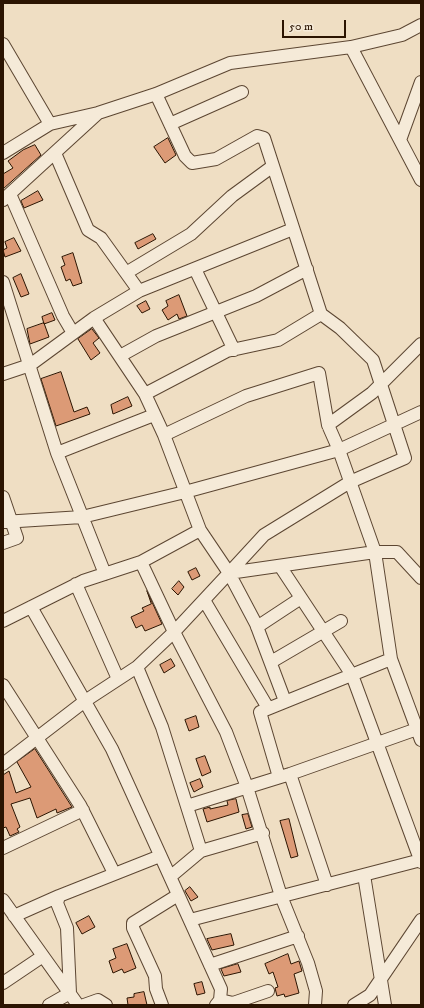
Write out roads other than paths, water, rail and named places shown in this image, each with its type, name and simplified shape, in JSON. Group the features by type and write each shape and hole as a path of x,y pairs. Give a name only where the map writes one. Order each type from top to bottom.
{"street":[{"path":"3,153 50,124 98,113 156,94 239,60 351,47 402,34 421,25"},
{"path":"351,47 421,180"},
{"path":"5,50 50,124"},
{"path":"400,140 421,82"},
{"path":"170,124 242,92"},
{"path":"3,764 85,701 137,667 174,632 264,535 350,482 405,458 373,360 340,328 322,314 264,138 257,136 216,159 192,163 185,156 156,94"},
{"path":"73,333 63,316 7,197 98,113"},
{"path":"55,153 88,230 101,238 139,291"},
{"path":"126,273 191,234 232,196 273,166"},
{"path":"3,374 30,365 94,318 139,291 293,229"},
{"path":"194,269 234,350"},
{"path":"120,356 156,336 256,296 307,269"},
{"path":"3,282 57,453 105,574"},
{"path":"145,394 227,351 278,340 322,314"},
{"path":"94,318 145,394 164,435 200,530 229,573 257,627 285,701"},
{"path":"328,425 372,393 421,344"},
{"path":"164,435 246,396 319,373 328,425 339,450 375,552 391,659 419,734 377,743 188,806"},
{"path":"7,522 82,517 185,492 339,450 421,412"},
{"path":"57,453 154,415"},
{"path":"3,497 7,522 17,538 3,543"},
{"path":"3,621 76,584 141,562 200,530"},
{"path":"229,573 375,552 397,552 421,578"},
{"path":"141,562 174,632 226,732 263,833 281,896 298,936 316,991 315,1005"},
{"path":"190,920 421,860 352,675 280,566"},
{"path":"76,584 118,679"},
{"path":"257,627 301,598"},
{"path":"204,600 268,708"},
{"path":"31,607 112,749 221,990 218,1003 232,1003 268,991"},
{"path":"271,662 340,621"},
{"path":"327,885 260,712 391,659"},
{"path":"137,667 162,727 201,851"},
{"path":"3,685 83,810 114,873"},
{"path":"3,848 83,810"},
{"path":"170,877 201,851 263,833"},
{"path":"14,916 114,873 160,856"},
{"path":"364,875 385,1005"},
{"path":"162,1005 156,989 154,976 133,928 133,923 178,895"},
{"path":"59,896 57,903 66,928 70,993"},
{"path":"4,903 78,1005"},
{"path":"354,1005 370,995 421,920"},
{"path":"210,965 298,936"},
{"path":"3,983 43,956"},
{"path":"49,1005 70,993"},
{"path":"84,1005 98,1000 106,1005"}]}
